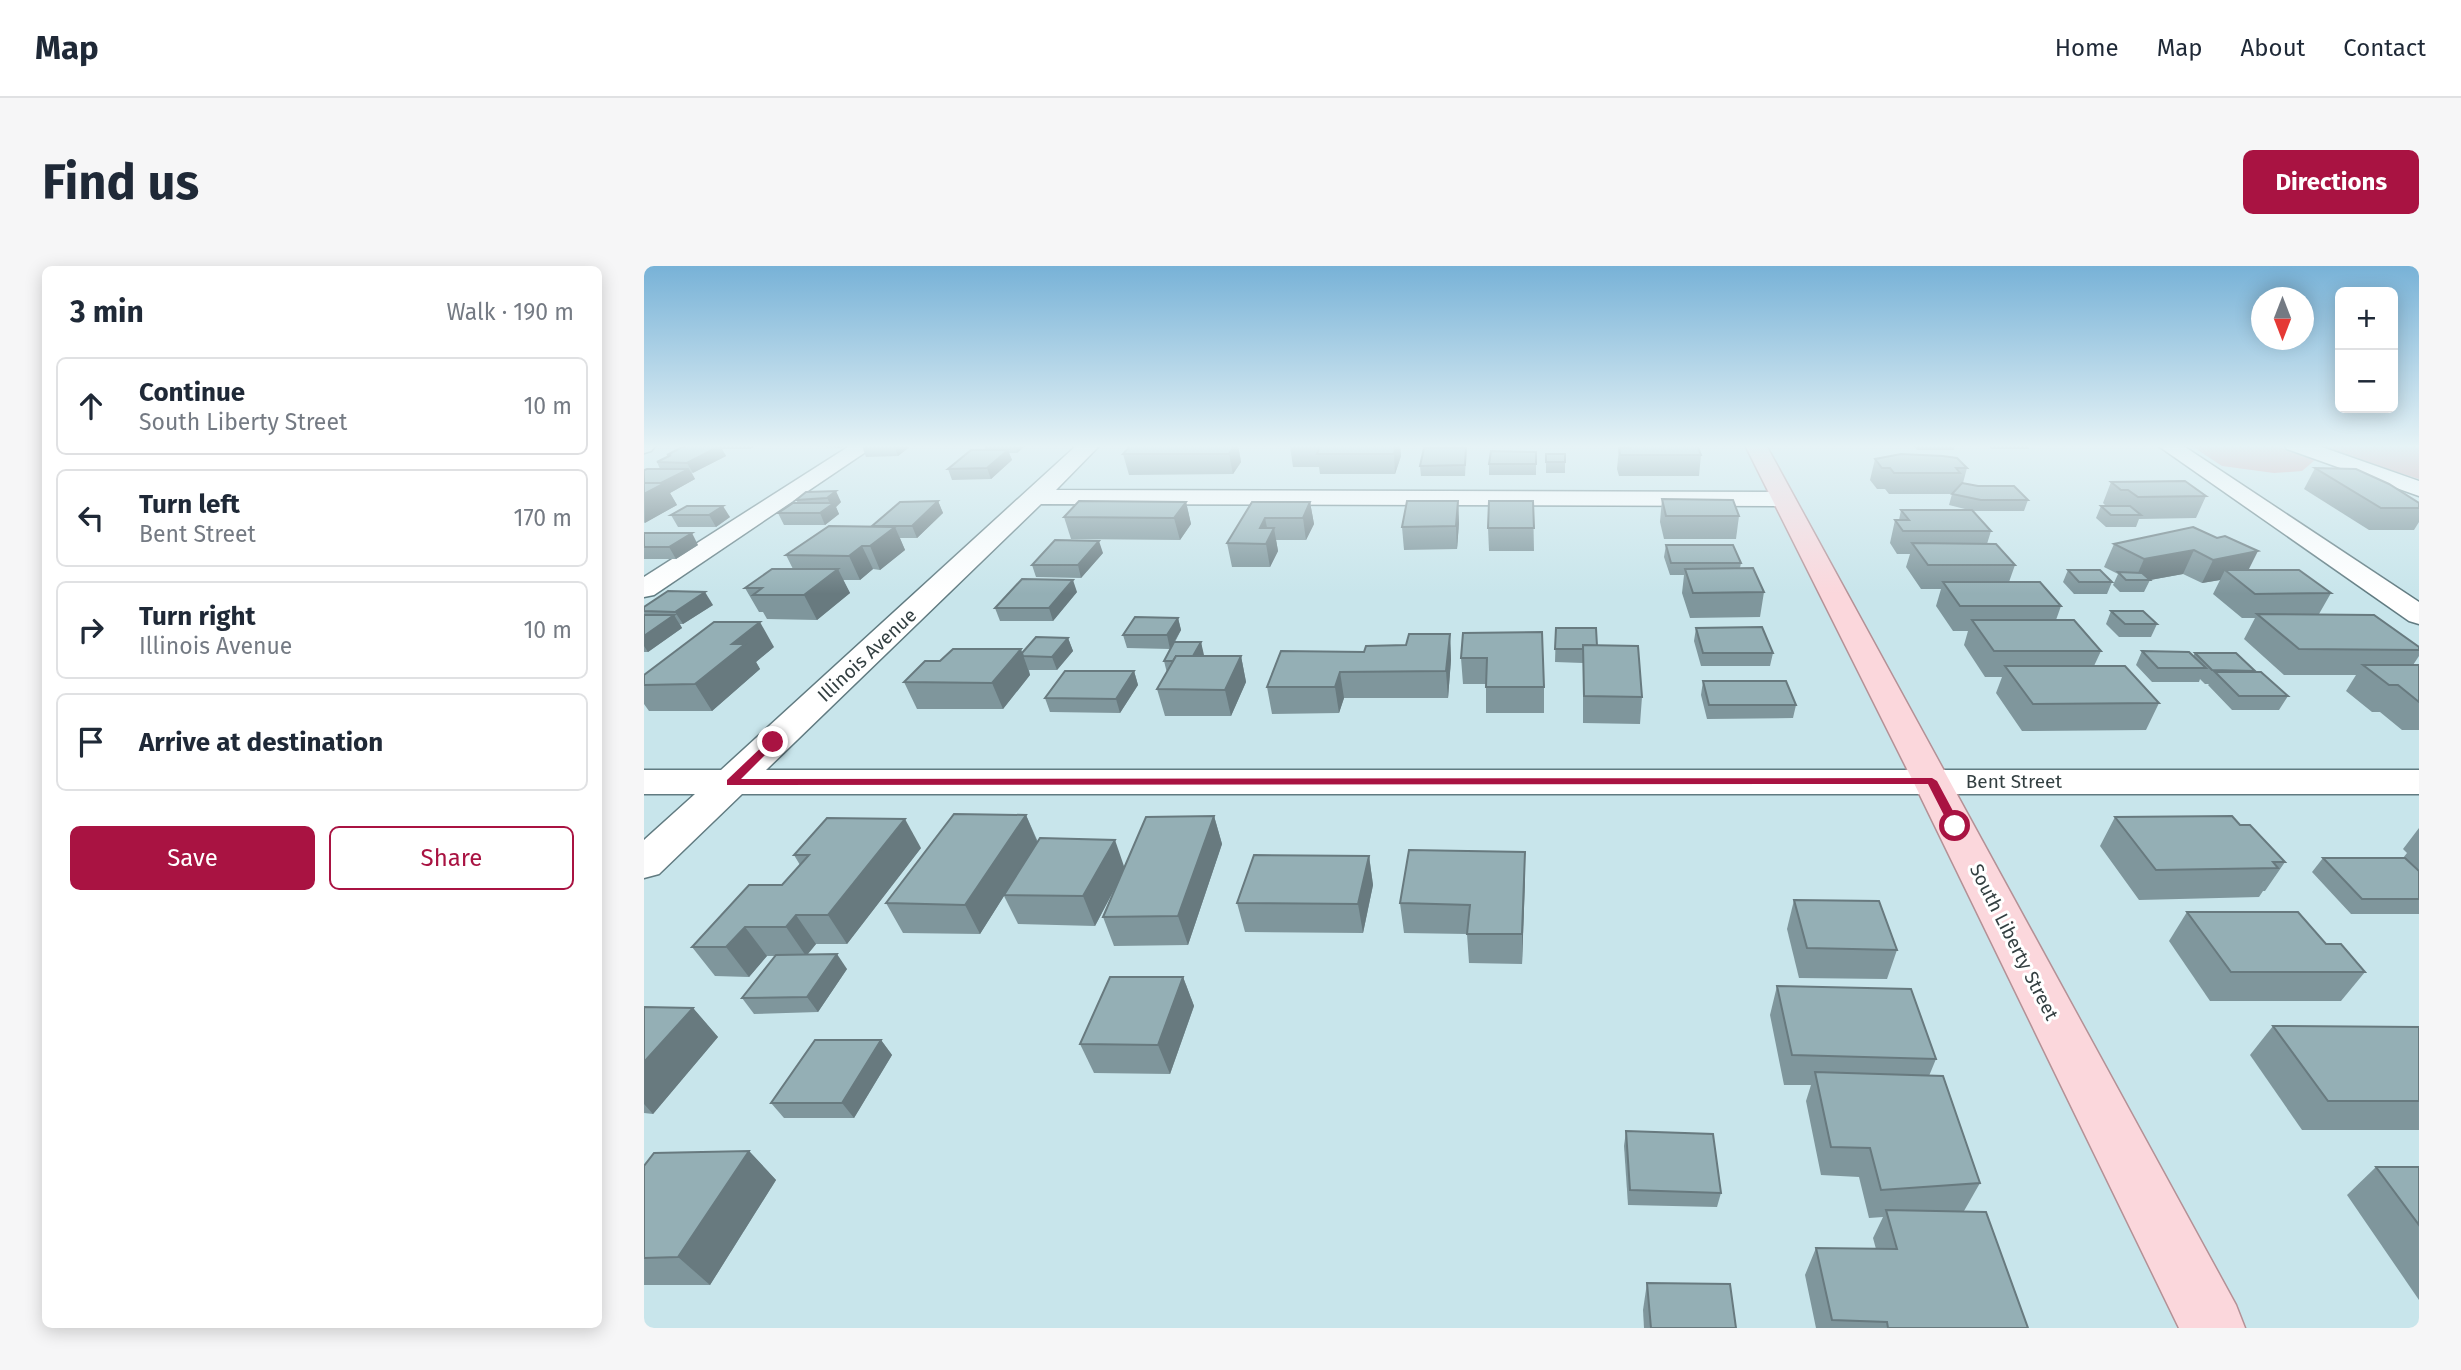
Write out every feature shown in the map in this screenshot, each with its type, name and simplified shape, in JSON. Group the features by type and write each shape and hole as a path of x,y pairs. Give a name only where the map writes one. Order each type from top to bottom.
{"main road":[{"name":"South Liberty Street","path":"1781,495 1932,781 2213,1328"}],"street":[{"path":"644,589 791,495"},
{"name":"Illinois Avenue","path":"644,864 1039,495"},
{"path":"2239,495 2419,615"},
{"path":"1036,497 1783,499"},
{"name":"Bent Street","path":"644,782 2419,782"}],"building":[{"path":"803,495 831,495 827,498 796,500"},
{"path":"1955,495 2023,495 2028,500 1981,500"},
{"path":"2135,495 2206,496 2138,497"},
{"path":"2359,495 2406,495 2419,503 2419,508 2381,508"},
{"path":"1662,499 1733,500 1739,516 1666,516"},
{"path":"938,501 912,526 872,526 900,502"},
{"path":"1079,501 1186,502 1174,518 1064,517"},
{"path":"1407,501 1458,501 1456,526 1402,527"},
{"path":"1489,501 1533,501 1534,528 1488,528"},
{"path":"1252,502 1310,502 1303,518 1265,518 1260,528 1274,528 1266,544 1227,543"},
{"path":"793,503 834,503 820,513 778,513"},
{"path":"687,506 723,506 709,515 671,515"},
{"path":"2101,506 2130,506 2141,515 2111,515"},
{"path":"1901,510 1972,510 1991,531 1903,531 1895,520 1909,520"},
{"path":"829,526 895,527 870,546 862,546 849,556 786,555"},
{"path":"2193,527 2217,538 2225,536 2258,551 2213,560 2194,550 2144,559 2114,544"},
{"path":"644,533 692,533 669,547 644,547"},
{"path":"1055,540 1099,541 1078,565 1032,565"},
{"path":"1912,543 1996,544 2015,565 1928,565"},
{"path":"1666,545 1733,545 1741,563 1671,563"},
{"path":"1753,568 1764,592 1693,593 1685,569"},
{"path":"772,569 838,569 804,595 753,595 762,588 745,588"},
{"path":"2068,570 2100,570 2112,582 2079,582"},
{"path":"2225,570 2299,570 2331,593 2255,594"},
{"path":"2118,572 2142,573 2150,580 2126,580"},
{"path":"1022,579 1073,580 1049,608 995,608"},
{"path":"1943,582 2040,582 2061,606 1960,606"},
{"path":"668,591 705,592 675,612 644,611 644,607"},
{"path":"2111,611 2143,611 2157,624 2125,624"},
{"path":"2257,614 2374,615 2419,647 2419,650 2299,649"},
{"path":"644,615 674,615 644,636"},
{"path":"1135,617 1178,618 1167,635 1123,635"},
{"path":"1972,620 2074,620 2101,651 1994,651"},
{"path":"714,622 760,622 732,644 745,644 695,684 644,685 644,675"},
{"path":"1762,627 1773,653 1703,653 1696,628"},
{"path":"1556,628 1596,628 1597,646 1555,649"},
{"path":"1542,632 1544,687 1486,687 1487,658 1461,658 1463,633"},
{"path":"1409,634 1450,634 1446,671 1340,672 1335,687 1267,687 1281,651 1364,652 1366,646 1406,645"},
{"path":"1036,637 1068,638 1052,657 1023,656 1022,653"},
{"path":"1174,642 1201,642 1193,656 1176,656 1173,661 1164,661"},
{"path":"1583,645 1638,646 1642,697 1584,696"},
{"path":"953,649 1021,649 992,683 904,682 925,661 940,661"},
{"path":"2142,651 2189,652 2206,668 2158,668"},
{"path":"2195,653 2236,653 2255,671 2212,670"},
{"path":"1176,656 1241,656 1225,690 1157,689"},
{"path":"2363,665 2419,665 2419,702 2398,685 2389,685"},
{"path":"2005,666 2125,666 2159,703 2033,704"},
{"path":"1065,671 1134,671 1116,699 1045,698"},
{"path":"2215,672 2261,672 2288,696 2239,696"},
{"path":"1703,681 1786,681 1796,705 1709,705"},
{"path":"954,814 1026,815 965,905 886,903"},
{"path":"1214,816 1178,916 1103,917 1146,817"},
{"path":"2232,816 2240,825 2250,825 2285,862 2273,862 2278,868 2156,870 2115,817"},
{"path":"827,818 905,819 828,915 796,915 786,927 745,927 726,947 692,947 749,885 782,885 809,855 794,855"},
{"path":"1040,838 1115,840 1083,896 1004,895"},
{"path":"1409,850 1525,852 1522,934 1467,934 1470,905 1400,903"},
{"path":"1254,855 1369,856 1358,904 1237,903"},
{"path":"2323,858 2405,858 2419,871 2419,899 2362,899"},
{"path":"1794,900 1879,901 1897,950 1807,948"},
{"path":"2187,912 2298,912 2326,944 2341,944 2365,972 2231,972"},
{"path":"837,954 807,997 742,998 776,955"},
{"path":"1110,977 1183,977 1158,1045 1080,1044"},
{"path":"1777,986 1911,989 1936,1059 1792,1055"},
{"path":"644,1007 693,1008 644,1062"},
{"path":"2273,1026 2419,1027 2419,1101 2328,1101"},
{"path":"815,1040 881,1040 842,1103 771,1103"},
{"path":"1815,1072 1943,1076 1980,1183 1881,1190 1870,1148 1831,1147"},
{"path":"1626,1131 1713,1134 1721,1193 1630,1190"},
{"path":"749,1151 678,1257 644,1258 644,1166 654,1153"},
{"path":"2376,1167 2419,1167 2419,1225"},
{"path":"1886,1210 1986,1212 2028,1328 1888,1328 1887,1322 1832,1320 1816,1248 1897,1249"},
{"path":"1647,1283 1730,1284 1736,1328 1651,1328"}],"route":[{"path":"773,742 731,782 1932,781 1955,826"}]}
